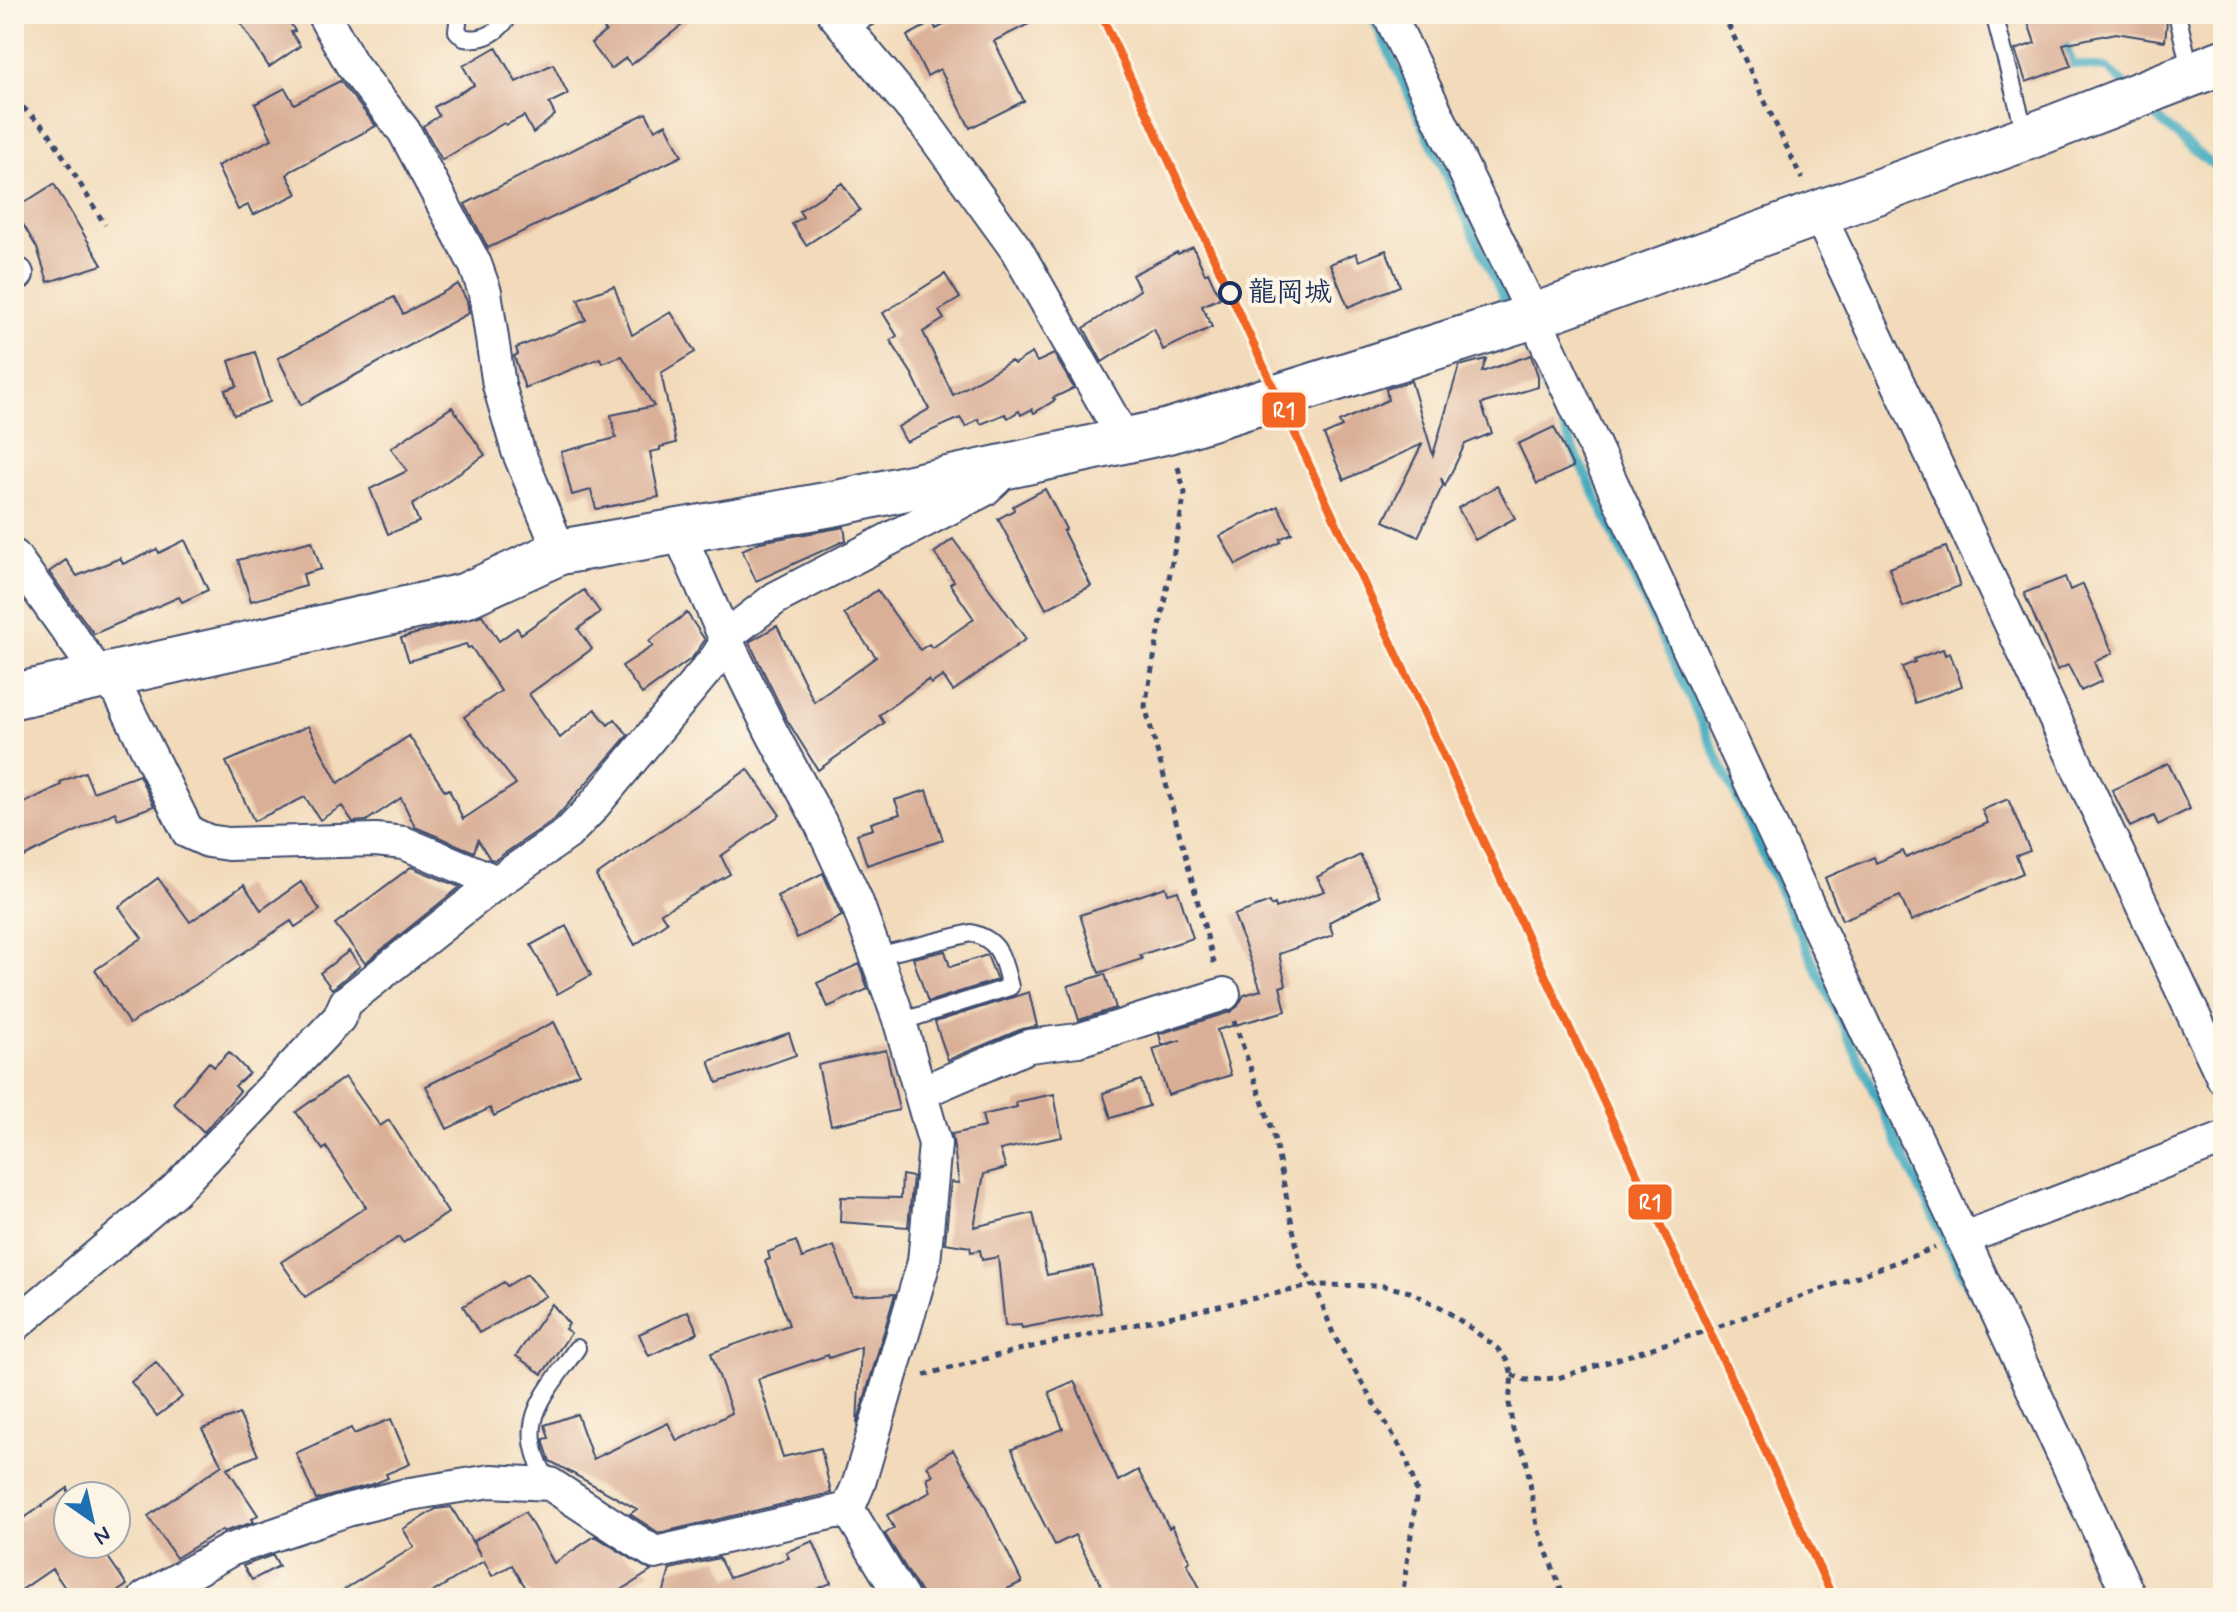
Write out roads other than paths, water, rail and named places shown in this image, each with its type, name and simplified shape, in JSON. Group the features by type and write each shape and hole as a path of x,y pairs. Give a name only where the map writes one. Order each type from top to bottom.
{"street":[{"path":"323,14 352,65 404,131 475,264 485,292 499,385 518,451 560,552"},
{"path":"1389,14 1534,316 2130,1598"},
{"path":"852,19 1016,249 1125,440"},
{"path":"14,696 464,596 560,552 837,503 1169,431 1534,316 2026,138 2207,68"},
{"path":"1819,214 2223,1078"},
{"path":"14,1326 175,1190 339,1018 346,1002 497,882 567,834 590,810 733,631 776,598 984,490 996,479 995,468"},
{"path":"679,533 727,642 820,822 856,900 900,1022 935,1144 924,1262 859,1483 848,1509"},
{"path":"14,556 100,676 119,692 188,832 208,841 228,844 376,840 404,843 497,882"},
{"path":"922,1092 1029,1046 1078,1040 1224,994"},
{"path":"1962,1239 2223,1139"},
{"path":"145,1598 184,1588 230,1550 347,1510 410,1494 491,1481 550,1484 655,1553 848,1509"},
{"path":"848,1509 902,1598"}],"lane":[{"path":"459,14 457,31 464,38 478,40 494,33 511,14"},
{"path":"1994,14 2026,138"},
{"path":"2177,14 2207,68"},
{"path":"877,956 971,933 985,936 996,945 1003,960 1010,987 900,1022"},
{"path":"550,1484 537,1464 533,1448 533,1414 577,1348"}],"waterway":[{"path":"1371,14 1510,312"},
{"path":"2058,14 2071,64 2108,69 2125,85"},
{"path":"2145,108 2208,162 2223,171"},
{"path":"1519,332 1906,1161 1971,1293"}],"place":[{"name":"龍岡城","path":"1230,293"}]}
